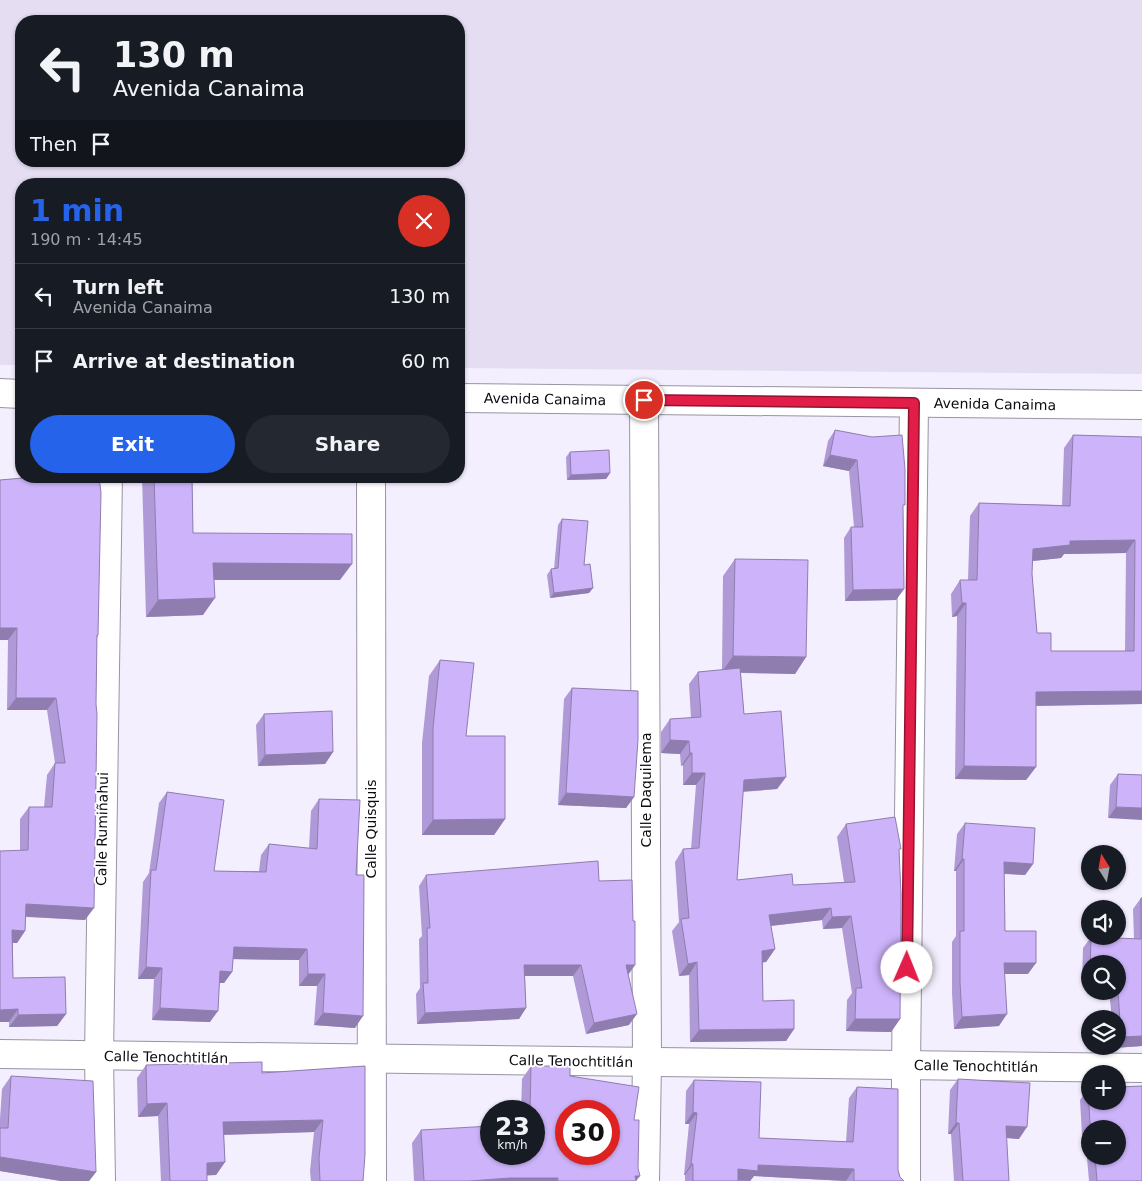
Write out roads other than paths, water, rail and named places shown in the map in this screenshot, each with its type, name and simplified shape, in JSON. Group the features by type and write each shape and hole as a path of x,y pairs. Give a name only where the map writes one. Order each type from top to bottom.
{"street":[{"path":"0,393 15,394"},
{"name":"Avenida Canaima","path":"465,398 1142,405"},
{"name":"Calle Daquilema","path":"644,400 646,1181"},
{"path":"906,1181 914,403"},
{"name":"Calle Rumiñahui","path":"101,1181 99,1056 108,483"},
{"name":"Calle Quisquis","path":"371,483 372,1181"},
{"name":"Calle Tenochtitlán","path":"0,1054 1142,1068"}]}
